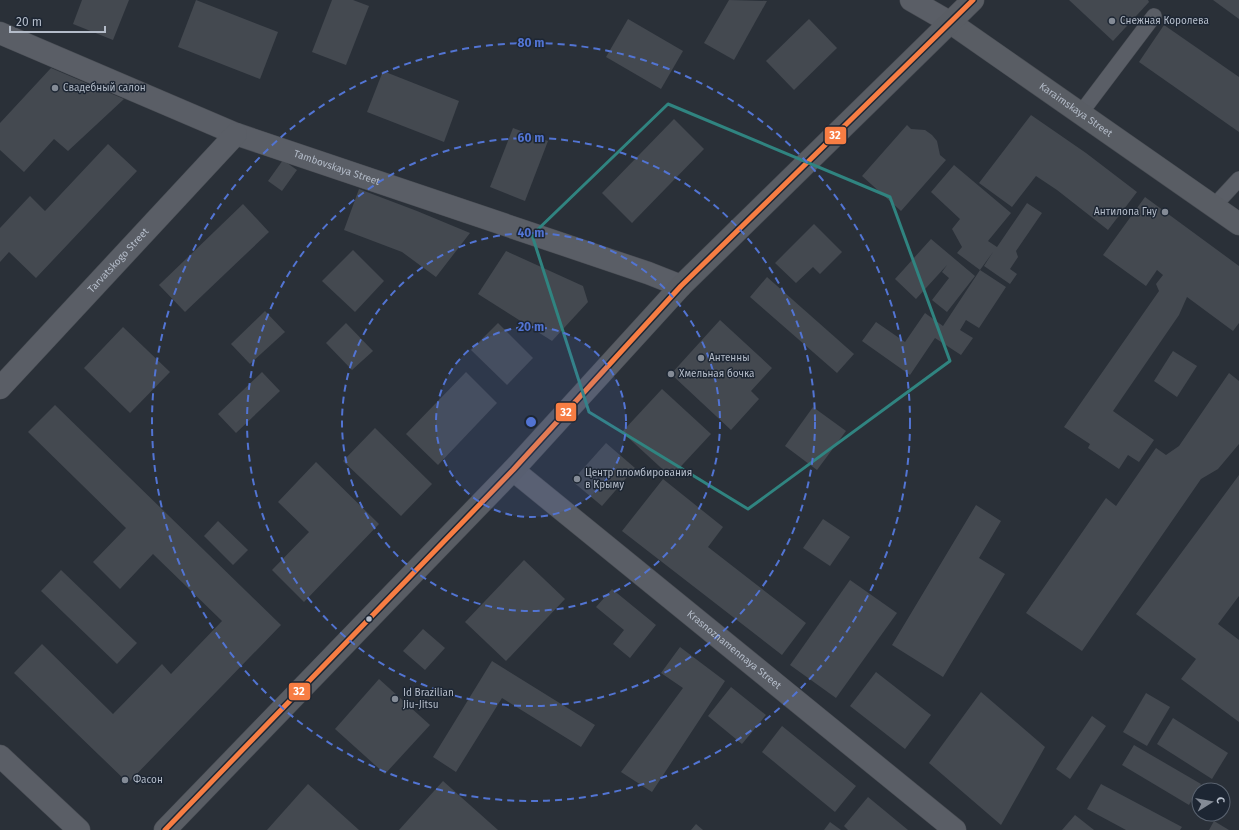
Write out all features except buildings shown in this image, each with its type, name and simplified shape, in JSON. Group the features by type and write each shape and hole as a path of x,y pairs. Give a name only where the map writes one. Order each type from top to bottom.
{"main road":[{"path":"165,830 513,470 681,286 973,0"},
{"name":"Karaimskaya Street","path":"951,23 1239,224"}],"street":[{"name":"Karaimskaya Street","path":"910,0 951,23"},
{"name":"Tambovskaya Street","path":"0,33 236,134 641,271 681,286"},
{"name":"Tarvatskogo Street","path":"0,388 236,134"},
{"name":"Krasnoznamennaya Street","path":"513,470 955,830"},
{"path":"0,756 79,830"}],"lane":[{"path":"1080,114 1154,16"},
{"path":"1214,206 1239,179"}],"highlighted area":[{"path":"668,104 890,197 950,361 748,509 589,412 532,235"}],"transit line":[{"name":"32","path":"165,830 513,470 681,286 973,0"}],"place":[{"name":"Снежная Королева","path":"1112,21"},
{"name":"Свадебный салон","path":"55,88"},
{"name":"Антилопа Гну","path":"1165,212"},
{"name":"Антенны","path":"701,358"},
{"name":"Хмельная бочка","path":"671,374"},
{"name":"Центр пломбирования в Крыму","path":"577,479"},
{"name":"Id Brazilian Jiu-Jitsu","path":"395,699"},
{"name":"Фасон","path":"125,780"}]}
